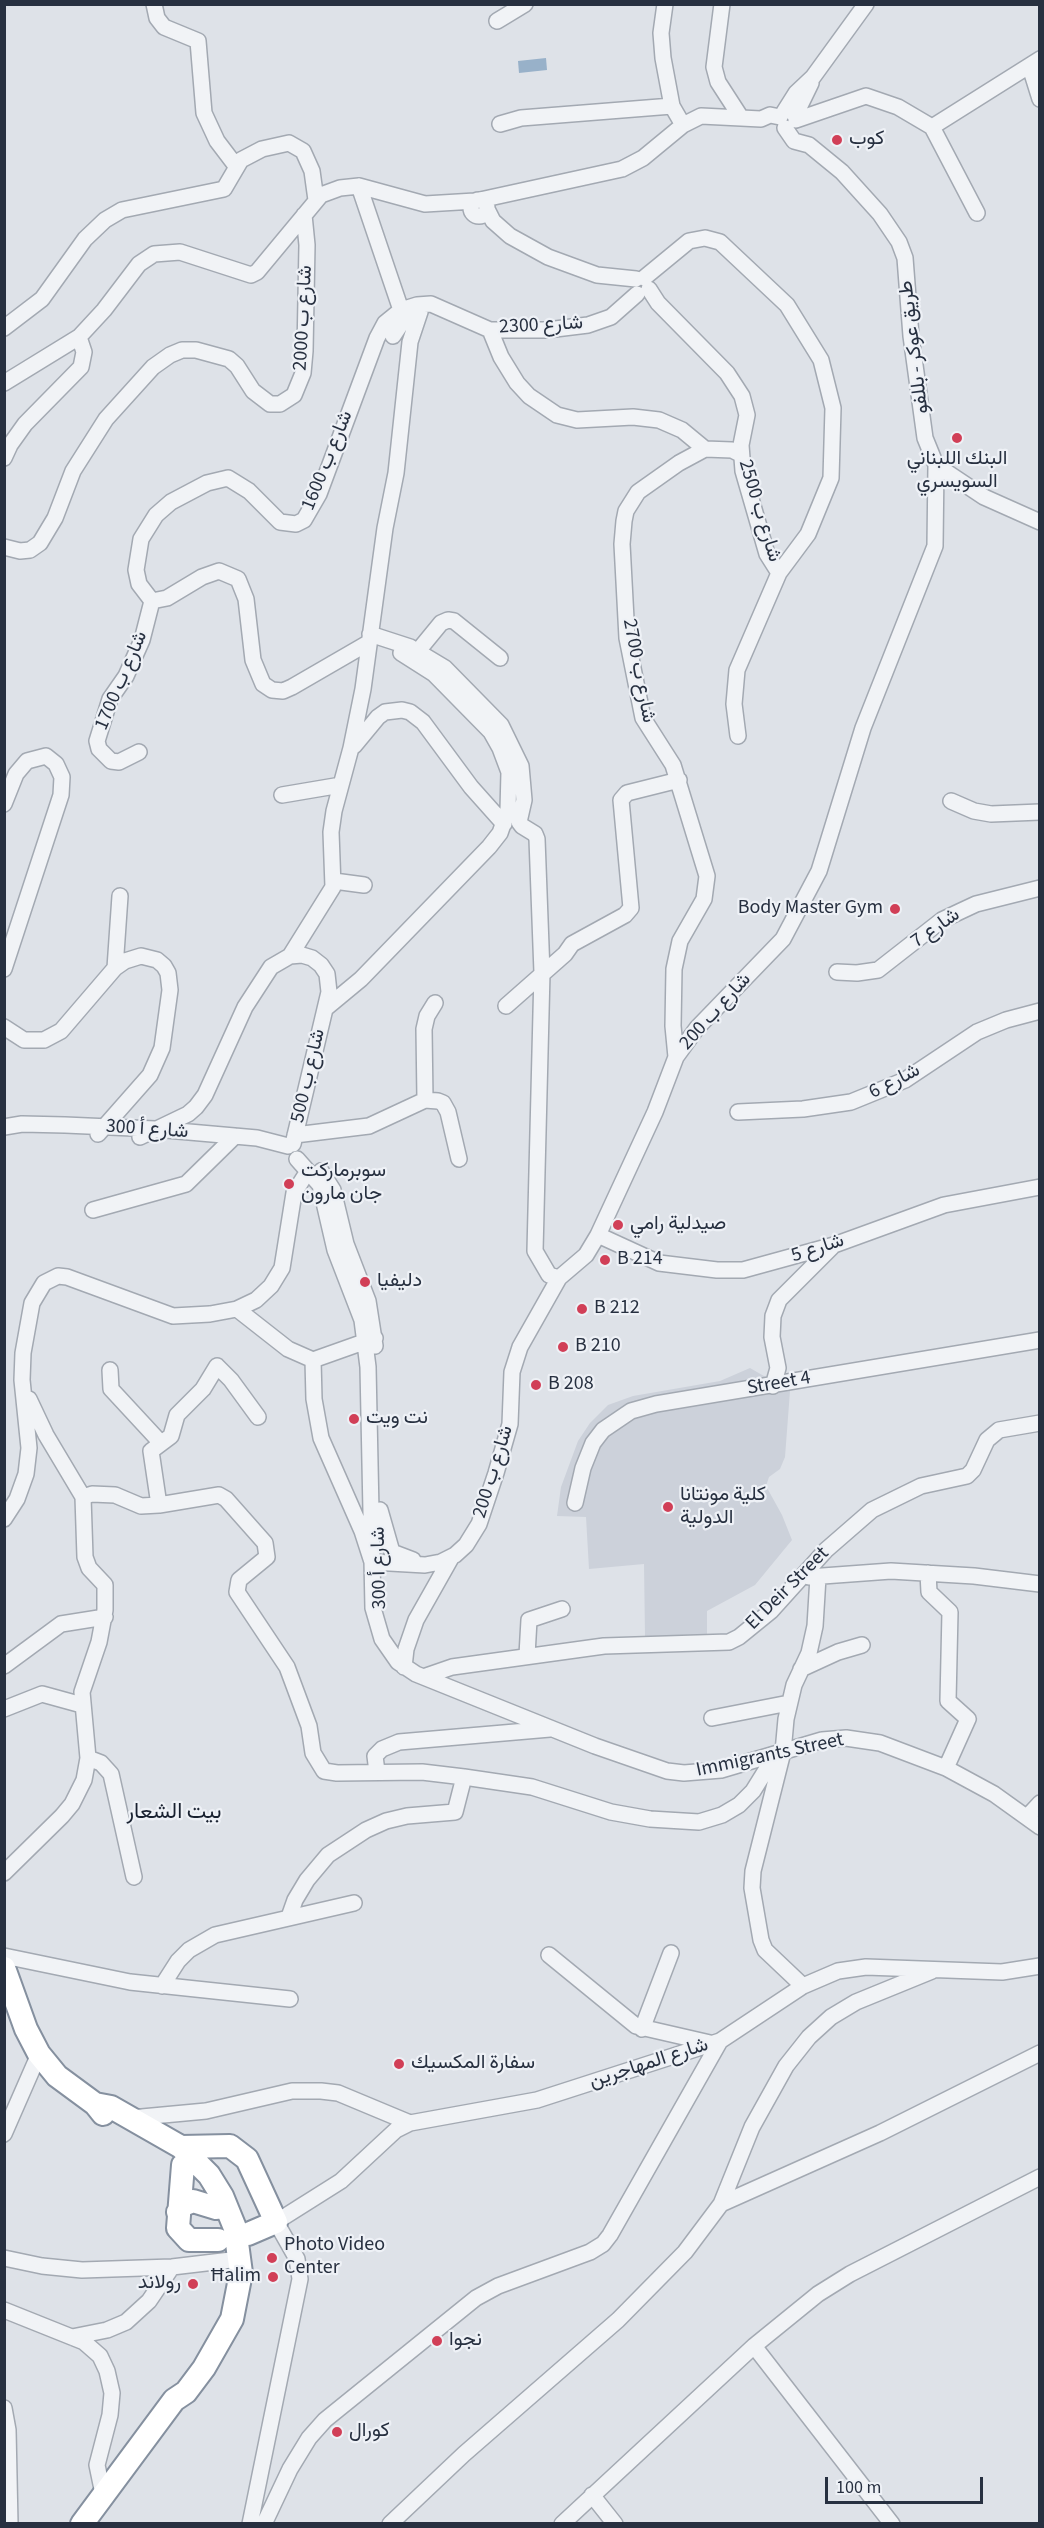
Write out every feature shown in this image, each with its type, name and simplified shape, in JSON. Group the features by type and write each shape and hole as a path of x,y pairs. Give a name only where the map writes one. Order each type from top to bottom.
{"highway":[{"path":"4,1968 26,2029 39,2054 57,2076 95,2104 108,2118 182,2156 216,2208 229,2243 231,2282 216,2328 177,2386 174,2400"},
{"path":"82,2523 174,2400 186,2392 204,2368 226,2331 237,2302 241,2273 238,2243 227,2205 214,2182 130,2118 107,2106 95,2104"},
{"path":"182,2156 226,2146 238,2151 251,2164 276,2222 248,2234"},
{"path":"214,2182 213,2168 226,2146"},
{"path":"182,2156 177,2226 185,2238 195,2242 218,2240"},
{"path":"178,2212 183,2205 193,2201 216,2208"}],"street":[{"path":"154,4 157,18 164,27 198,41 204,113 217,141 236,166"},
{"path":"496,21 525,4"},
{"path":"665,4 661,44 672,106 683,125"},
{"path":"722,4 714,67 718,82 740,117"},
{"path":"788,120 813,77 866,4"},
{"path":"932,127 1035,63 1040,99"},
{"path":"4,383 79,337 104,310 139,264 154,254 180,252 251,275 258,272 321,195 340,188 359,186 425,204 479,208 517,192 622,169 643,158 683,125 701,116 760,119 770,116 788,120 866,96 898,107 932,127 977,213"},
{"path":"500,124 521,118 672,106"},
{"name":"طريق عوكر - بللفو","path":"788,120 804,133 809,145 862,192 899,242 905,258 925,438 936,465"},
{"path":"4,328 42,299 85,239 105,220 128,208 224,189 231,180 236,166 248,155 262,149 283,143 297,146 312,171 316,200"},
{"path":"359,186 401,310 431,304 457,315"},
{"path":"479,208 519,242 548,257 597,274 639,284"},
{"name":"شارع ب 2000","path":"4,547 20,551 30,550 40,543 55,518 73,471 106,418 153,367 170,355 182,350 196,350 229,359 253,391 270,404 280,404 294,395 303,373 305,351 307,245 304,215"},
{"name":"شارع ب 2500","path":"738,736 734,704 737,670 778,573 808,534 831,478 833,408 821,360 787,304 720,242 705,238 689,241 639,284 727,373 742,396 747,415 740,454 743,471 765,546 778,573"},
{"name":"شارع 2300","path":"457,315 490,330 572,328 600,321 624,308 639,284"},
{"name":"شارع ب 1600","path":"152,601 139,584 136,570 141,539 156,515 187,491 228,478 249,491 280,522 296,524 304,520 319,494 385,337 385,323 401,310"},
{"path":"409,357 404,344 385,337 403,321 420,312 457,315"},
{"path":"140,1137 188,1114 205,1095 245,1007 271,967 290,956 333,887 331,832 340,785 351,748 396,473 412,332 420,312"},
{"path":"490,330 501,357 517,383 529,396 557,415 577,420 633,417 659,420 682,430 705,449 732,450 740,454"},
{"path":"4,458 25,424 81,367 84,352 79,337"},
{"name":"شارع ب 2700","path":"676,1057 673,1026 675,962 680,941 704,899 707,883 705,866 679,780 668,756 647,727 641,709 627,639 622,544 624,521 631,502 649,482 705,449"},
{"path":"936,465 984,497 1040,522"},
{"name":"شارع ب 200","path":"377,1563 433,1564 451,1558 466,1545 479,1524 510,1424 511,1387 516,1357 559,1278 586,1255 598,1235 655,1112 676,1057 697,1028 783,939 819,871 863,728 935,546 936,465"},
{"path":"152,601 167,598 202,576 219,571 238,579 246,599 253,660 263,684 272,690 283,691 292,687 369,638 418,651 501,725 521,766 524,800 519,822 535,834 537,839 542,973 534,1238 535,1251 542,1267 549,1275 559,1278"},
{"name":"شارع ب 1700","path":"139,752 118,762 111,761 99,749 97,741 110,699 126,676 142,640 152,601"},
{"path":"418,651 441,622 447,620 454,621 500,658"},
{"path":"326,1008 361,979 489,848 504,824 510,789 509,771 504,755 491,732 437,669 369,638"},
{"path":"351,748 378,717 394,710 410,712 423,722 471,787 504,824"},
{"path":"4,804 16,774 27,761 46,756 56,764 62,777 61,795 4,969"},
{"path":"506,1006 565,954 572,944 625,915 631,908 621,800 623,795 679,780"},
{"path":"282,795 340,785"},
{"path":"951,801 974,811 991,814 1040,812"},
{"path":"334,881 364,885"},
{"name":"شارع 7","path":"837,972 857,973 879,970 942,921 961,911 1040,888"},
{"path":"115,968 120,896"},
{"name":"شارع ب 500","path":"290,956 312,958 321,965 329,984 326,1008 293,1149"},
{"path":"4,1027 24,1040 34,1041 53,1036 115,968 133,957 149,957 164,966 168,973 170,990 166,1035 157,1061 150,1075 101,1131"},
{"path":"425,1100 424,1029 427,1016 435,1003"},
{"name":"شارع 6","path":"738,1112 803,1109 851,1102 905,1080 977,1032 1006,1020 1040,1011"},
{"path":"293,1149 369,1126 425,1100 438,1101 446,1107 459,1159"},
{"name":"شارع أ 300","path":"4,1127 36,1124 140,1137 231,1140"},
{"name":"شارع أ 300","path":"4,1139 12,1135 37,1132 154,1130 293,1149 324,1174 331,1203 335,1250 351,1274 358,1306 370,1339 380,1510 373,1608 379,1625"},
{"path":"93,1210 186,1184 231,1140"},
{"name":"شارع أ 300","path":"293,1149 331,1203"},
{"path":"4,1519 23,1486 28,1461 22,1380 23,1353 32,1303 44,1283 58,1276 173,1316 210,1314 237,1309 256,1300 271,1286 282,1268 294,1193 308,1171"},
{"name":"شارع 5","path":"598,1235 645,1259 717,1270 743,1270 772,1264 834,1245 944,1205 1040,1187"},
{"path":"773,1386 778,1368 772,1337 778,1300 834,1245"},
{"path":"237,1309 288,1349 313,1360 370,1339"},
{"name":"شارع أ 300","path":"370,1339 377,1563"},
{"name":"Street 4","path":"575,1503 579,1480 593,1443 616,1418 656,1404 1040,1340"},
{"path":"313,1360 317,1421 324,1449 377,1563"},
{"path":"159,1505 151,1453 154,1447 174,1432 177,1415 202,1389 217,1366 258,1417"},
{"path":"778,1368 790,1382"},
{"path":"110,1370 111,1389 161,1443"},
{"path":"4,1873 72,1804 86,1773 88,1758 82,1705 83,1686 99,1642 105,1617 105,1585 89,1568 85,1557 83,1497 46,1435 22,1380"},
{"name":"El Deir Street","path":"426,1676 452,1667 627,1643 729,1642 739,1637 771,1611 826,1550 872,1510 921,1486 967,1476 973,1470 987,1440 999,1430 1040,1423"},
{"path":"83,1497 92,1494 115,1495 141,1506 219,1495 261,1536 268,1556 239,1580 237,1592 287,1667 304,1712 319,1765 324,1771 337,1773 422,1772 464,1777 532,1787 611,1812 650,1819 699,1822 722,1815 738,1805 753,1791 779,1753"},
{"path":"380,1510 392,1552 400,1557 433,1564"},
{"path":"404,1667 406,1649 416,1620 451,1558"},
{"path":"800,1578 891,1571 1040,1584"},
{"path":"928,1573 929,1593 950,1612 948,1701 967,1716 968,1722 945,1768"},
{"path":"803,1986 765,1950 761,1940 752,1888 753,1871 789,1703 809,1653 815,1626 818,1576"},
{"path":"527,1655 529,1620 562,1609"},
{"path":"4,1666 61,1624 105,1617"},
{"name":"Immigrants Street","path":"379,1625 386,1646 404,1667 553,1729 640,1762 684,1773 721,1770 822,1740 862,1739 903,1750 945,1768 994,1794 1040,1827"},
{"path":"801,1670 838,1652 862,1645"},
{"path":"4,1709 42,1694 82,1705"},
{"path":"712,1718 789,1703"},
{"path":"377,1772 375,1756 382,1749 399,1742 553,1729"},
{"path":"88,1758 101,1763 111,1774 135,1877"},
{"path":"289,1917 295,1900 307,1880 328,1855 366,1830 386,1821 407,1816 455,1812 464,1777"},
{"path":"1027,1816 1040,1803"},
{"path":"162,1986 178,1960 201,1941 215,1935 354,1903"},
{"path":"642,2029 671,1953"},
{"path":"264,2523 290,2469 315,2429 325,2420 476,2298 498,2286 590,2252 603,2244 716,2042 642,2029 549,1955"},
{"path":"4,1956 92,1976 162,1986 290,1999"},
{"name":"شارع المهاجرين","path":"276,2222 329,2190 387,2137 410,2123 537,2100 716,2042 803,1986 838,1971 866,1967 1002,1971 1040,1966"},
{"path":"390,2523 635,2303 685,2252 721,2204 753,2127 786,2066 809,2037 831,2017 856,2002 939,1968"},
{"path":"721,2204 880,2133 1040,2053"},
{"path":"4,2134 39,2054"},
{"path":"130,2118 206,2111 292,2091 314,2091 338,2093 410,2123"},
{"path":"562,2523 754,2346 818,2294 850,2274 1040,2177"},
{"path":"251,2523 300,2279 297,2259 276,2222"},
{"path":"4,2258 62,2269 172,2266 231,2260"},
{"path":"72,2337 107,2330 126,2322 149,2301 172,2266"},
{"path":"4,2310 72,2337 96,2352 107,2371 111,2383 110,2415 97,2465 103,2494"},
{"path":"754,2346 892,2523"},
{"path":"4,2408 8,2430 10,2523"},
{"path":"592,2495 615,2523"}],"shaded area":[{"name":"كلية مونتانا الدولية","path":"750,1368 790,1391 785,1457 780,1469 769,1477 766,1486 782,1515 792,1540 755,1585 707,1611 707,1637 645,1636 644,1564 589,1569 586,1517 557,1516 561,1487 578,1441 590,1423 608,1405 633,1396 720,1381"}],"water":[{"path":"546,58 547,70 519,73 518,61"}],"place":[{"name":"كوب","path":"837,140"},
{"name":"البنك اللبناني السويسري","path":"957,438"},
{"name":"Body Master Gym","path":"895,909"},
{"name":"سوبرماركت جان مارون","path":"289,1184"},
{"name":"صيدلية رامي","path":"618,1225"},
{"name":"B 214","path":"605,1260"},
{"name":"دليفيا","path":"365,1282"},
{"name":"B 212","path":"582,1309"},
{"name":"B 210","path":"563,1347"},
{"name":"B 208","path":"536,1385"},
{"name":"نت ويت","path":"354,1419"},
{"name":"كلية مونتانا الدولية","path":"668,1507"},
{"name":"سفارة المكسيك","path":"399,2064"},
{"name":"Photo Video Center","path":"272,2258"},
{"name":"Ħalim","path":"273,2277"},
{"name":"رولاند","path":"193,2284"},
{"name":"نجوا","path":"437,2341"},
{"name":"كورال","path":"337,2432"}],"district":[{"name":"بيت الشعار","path":"174,1813"}]}
